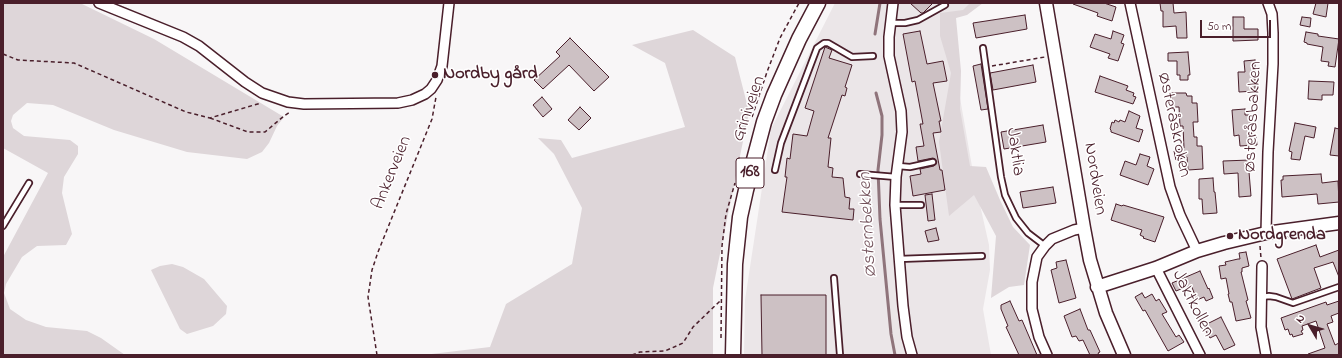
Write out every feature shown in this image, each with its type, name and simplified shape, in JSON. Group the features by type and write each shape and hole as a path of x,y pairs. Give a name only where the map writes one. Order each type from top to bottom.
{"main road":[{"name":"Griniveien","path":"733,355 735,264 740,217 749,176 764,122 774,95 799,39 818,3"},
{"name":"Nordveien","path":"1046,3 1084,228 1098,287 1108,320 1124,355"},
{"path":"1098,287 1156,268 1196,251 1262,233 1339,223"}],"street":[{"path":"99,3 183,37 207,52 248,85 262,93 276,99 304,104 382,104 405,102 425,94 439,74 443,61 449,3"},
{"path":"893,3 889,37 889,56 901,111 902,132 896,178 895,205 902,306 912,355"},
{"name":"Østeråskroken","path":"1130,3 1170,187 1180,215 1196,251"},
{"name":"Østeråsbakken","path":"1262,233 1274,33 1272,14 1268,3"},
{"path":"1047,355 1039,337 1032,309 1032,282 1038,257 1045,246 1052,239 1062,234 1084,228"},
{"path":"1262,266 1261,327 1266,355"},
{"name":"Jaktkollen","path":"1156,268 1200,355"}],"lane":[{"path":"891,22 905,23 918,20 945,5"},
{"path":"775,170 781,143 818,48 824,43 828,43 852,57 873,56"},
{"name":"Jaktlia","path":"983,48 1000,177 1005,195 1016,218 1028,233 1045,246"},
{"path":"898,166 910,167 933,162"},
{"path":"860,174 896,178"},
{"path":"3,226 29,183"},
{"path":"895,205 921,205"},
{"path":"899,259 982,256"},
{"path":"834,278 840,355"},
{"path":"1262,297 1276,297 1293,303 1339,287"}],"path":[{"path":"3,54 18,60 74,63 186,112 210,118 248,132 265,132 284,116 304,104"},
{"path":"986,68 1055,55"},
{"name":"Ankerveien","path":"377,355 368,297 372,270 432,119 437,100 432,86"},
{"path":"210,118 245,106 276,99"},
{"path":"1262,233 1262,266"},
{"path":"632,355 640,352 665,351 683,343 693,327 720,301"}],"shaded area":[{"path":"3,3 80,3 154,39 284,117 262,152 247,159 187,152 114,130 53,105 27,103 13,115 11,121 13,128 24,136 70,140 78,146 78,154 64,177 62,193 72,234 66,245 37,246 22,257 6,284 4,293 10,309 26,320 46,327 87,331 101,338 125,355 3,355 3,257 48,173 3,148"},
{"path":"835,3 971,3 963,13 950,22 956,75 974,178 989,245 990,270 983,309 991,355 744,355 745,300 771,129"},
{"path":"970,3 983,3 967,15 956,18 961,71 960,109 970,166 986,167 1013,227 1030,245 1024,285 1009,287 991,298 996,236 974,195 949,216 939,142 951,73 940,36 940,13 963,10"},
{"path":"693,30 735,57 749,112 713,288 713,355 423,355 490,347 506,304 572,264 582,208 554,154 538,138 561,140 572,158 685,127 665,63 632,45"},
{"path":"172,264 183,267 204,279 227,306 226,314 213,326 187,334 180,329 151,270 160,266"}],"building":[{"path":"910,3 933,3 923,13 921,13"},
{"path":"1073,3 1104,3 1116,7 1112,21 1097,16 1098,13"},
{"path":"1160,3 1173,3 1174,13 1186,12 1187,38 1177,38 1176,26 1163,27 1163,11 1161,11"},
{"path":"1316,3 1328,3 1326,17 1313,14"},
{"path":"1025,15 1027,29 976,38 973,23"},
{"path":"1233,17 1244,17 1244,29 1258,29 1258,40 1233,41"},
{"path":"1302,17 1311,18 1310,27 1300,25"},
{"path":"920,31 927,64 943,61 947,81 933,83 941,121 939,121 941,132 933,133 945,190 913,196 910,176 921,174 920,169 934,166 937,162 933,158 918,161 916,147 924,146 920,124 923,124 915,81 912,82 903,34"},
{"path":"1113,31 1124,35 1121,43 1124,44 1118,61 1108,58 1110,54 1090,47 1095,34 1111,39"},
{"path":"1306,32 1318,34 1318,36 1339,39 1335,67 1328,66 1329,62 1321,61 1323,47 1304,42"},
{"path":"570,38 609,77 594,91 569,65 543,89 534,80 560,56 556,52"},
{"path":"825,47 832,50 829,58 852,65 845,87 847,88 845,96 842,95 828,138 831,138 828,167 833,168 832,177 843,178 845,197 850,198 849,209 854,209 853,220 782,212 787,177 785,177 787,158 790,159 793,134 807,136 814,111 805,108"},
{"path":"1188,52 1190,75 1188,75 1188,80 1180,80 1180,75 1177,75 1177,61 1168,61 1168,53"},
{"path":"1255,60 1255,91 1239,92 1238,72 1245,72 1244,61"},
{"path":"981,64 988,109 981,110 973,66"},
{"path":"1033,65 1036,82 993,90 990,73"},
{"path":"1100,76 1128,86 1126,90 1134,93 1133,96 1136,97 1133,104 1095,92"},
{"path":"1309,81 1334,82 1333,95 1322,95 1322,100 1308,99"},
{"path":"1172,93 1186,93 1187,96 1192,96 1192,103 1197,103 1198,122 1193,122 1194,137 1197,137 1197,146 1202,146 1203,169 1188,170 1187,157 1176,160 1174,151 1184,148 1183,126 1180,126 1179,107 1173,107"},
{"path":"542,97 552,109 543,117 533,105"},
{"path":"580,107 591,118 579,130 568,120"},
{"path":"1245,109 1245,115 1249,115 1252,136 1256,136 1257,145 1240,146 1239,135 1234,136 1232,110"},
{"path":"1129,111 1140,116 1136,128 1143,130 1139,142 1111,132 1110,129 1112,122 1114,123 1115,120 1125,122"},
{"path":"1295,123 1316,127 1314,138 1305,136 1300,160 1291,159 1292,152 1289,151"},
{"path":"1043,125 1046,142 1004,149 1001,132"},
{"path":"1335,128 1339,129 1339,156 1330,155"},
{"path":"1140,154 1150,157 1147,166 1154,169 1148,185 1120,175 1125,161 1136,165"},
{"path":"1250,160 1251,172 1249,172 1251,196 1239,197 1238,173 1224,174 1223,161"},
{"path":"1321,174 1322,183 1338,181 1339,202 1318,204 1317,194 1282,197 1281,180 1283,180 1283,176"},
{"path":"1213,178 1217,213 1203,214 1202,199 1199,199 1199,179"},
{"path":"1053,187 1056,203 1023,208 1020,192"},
{"path":"932,194 935,220 928,221 925,195"},
{"path":"1116,204 1164,217 1155,242 1143,238 1144,237 1140,235 1142,230 1111,220"},
{"path":"936,228 939,240 928,242 925,231"},
{"path":"1316,245 1320,257 1339,250 1339,277 1333,262 1314,268 1321,288 1292,299 1277,259"},
{"path":"1246,252 1249,266 1242,268 1241,272 1248,300 1246,301 1251,318 1236,321 1232,302 1230,302 1228,294 1226,278 1221,279 1219,266 1226,265 1225,262 1240,259 1239,253"},
{"path":"1066,260 1076,298 1059,303 1051,270 1057,268 1056,262"},
{"path":"1200,271 1213,298 1206,301 1204,297 1197,300 1191,285 1176,291 1172,283"},
{"path":"1142,293 1145,298 1152,294 1156,301 1159,299 1167,312 1162,314 1176,337 1179,335 1184,342 1168,351 1145,310 1143,311 1135,297"},
{"path":"761,295 826,295 826,355 762,355"},
{"path":"1010,301 1019,321 1022,320 1037,355 1019,355 1006,327 1008,326 1001,309 1001,305"},
{"path":"1339,301 1339,313 1331,316 1333,322 1327,324 1335,345 1339,343 1339,355 1309,355 1308,354 1325,348 1316,321 1302,326 1303,330 1301,331 1303,334 1293,337 1292,334 1290,335 1288,329 1285,330 1281,318 1326,302 1327,305"},
{"path":"1080,309 1088,330 1090,330 1100,352 1098,353 1099,355 1090,355 1083,340 1079,341 1076,336 1072,337 1064,316"},
{"path":"1221,317 1235,345 1224,350 1216,335 1210,338 1203,326"}],"waterway":[{"name":"Østernbekken","path":"875,34 880,3"},
{"name":"Østernbekken","path":"876,93 882,116 882,135 878,170 880,219 891,334 895,355"}],"place":[{"name":"Nordby gård","path":"435,75"},
{"name":"Nordgrenda","path":"1230,236"}]}
